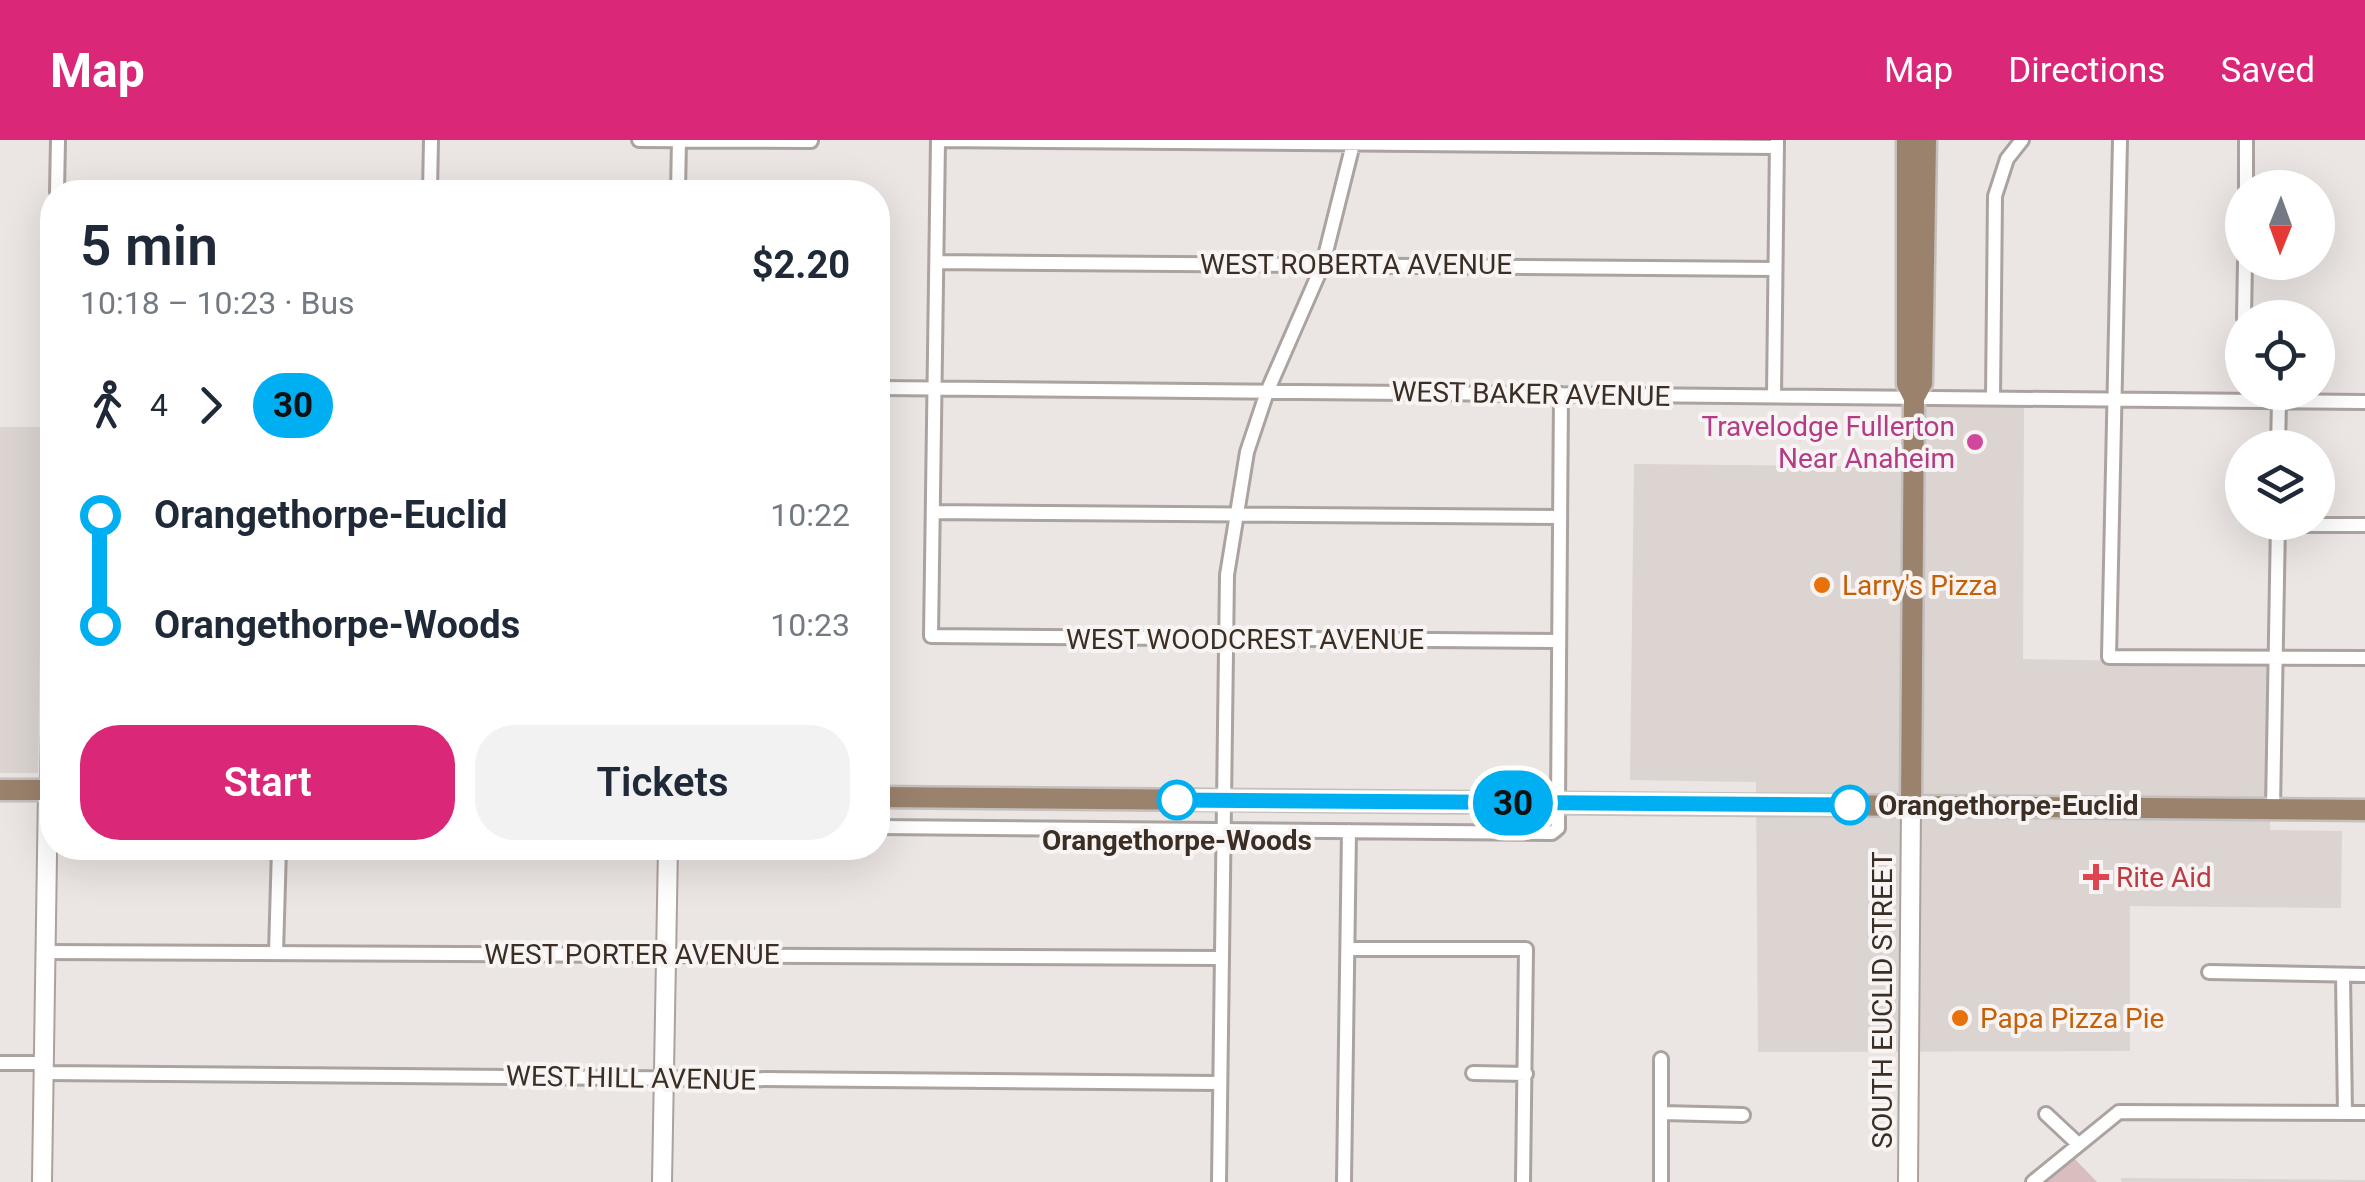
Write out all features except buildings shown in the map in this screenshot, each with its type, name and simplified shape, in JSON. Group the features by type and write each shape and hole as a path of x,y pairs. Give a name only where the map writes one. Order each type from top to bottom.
{"main road":[{"name":"SOUTH EUCLID STREET","path":"1907,140 1907,384 1914,398"},
{"name":"SOUTH EUCLID STREET","path":"1911,805 1914,398 1922,382 1926,140"},
{"path":"0,790 40,790"},
{"path":"890,797 2365,810"}],"street":[{"path":"57,180 58,140"},
{"path":"430,140 430,180"},
{"path":"639,140 810,141"},
{"path":"678,180 679,140"},
{"path":"1560,517 933,512 938,140 1776,144 1774,396"},
{"path":"1993,398 1994,196 2007,159 2022,140"},
{"path":"2120,140 2109,657 2365,658"},
{"path":"2246,140 2246,170"},
{"path":"1218,1182 1227,575 1247,452 1266,392 1323,264 1354,142"},
{"name":"WEST ROBERTA AVENUE","path":"937,262 1776,269"},
{"name":"WEST BAKER AVENUE","path":"890,388 2117,400 2225,397"},
{"path":"890,827 1552,833 1558,828 1560,394"},
{"name":"WEST BAKER AVENUE","path":"2335,402 2365,402"},
{"name":"WEST WOODCREST AVENUE","path":"933,512 931,636 1559,641"},
{"path":"2335,525 2365,525"},
{"path":"2273,808 2278,540"},
{"name":"SOUTH EUCLID STREET","path":"1908,1182 1911,805"},
{"path":"1344,1182 1349,831"},
{"path":"42,1182 48,860"},
{"path":"276,953 279,860"},
{"path":"662,1182 668,860"},
{"path":"1349,949 1526,949 1523,1182"},
{"name":"WEST PORTER AVENUE","path":"46,952 1219,958"},
{"path":"2208,972 2365,975"},
{"path":"2343,974 2345,1112"},
{"path":"1661,1059 1661,1182"},
{"name":"WEST HILL AVENUE","path":"0,1063 45,1068 1218,1083"},
{"path":"1473,1073 1526,1074"},
{"path":"2033,1182 2118,1112 2365,1113"},
{"path":"1662,1114 1743,1115"},
{"path":"2046,1114 2076,1143"}],"shaded area":[{"path":"2024,405 2023,659 2270,663 2270,830 2342,831 2341,908 2130,906 2130,1051 1758,1052 1756,782 1630,780 1634,464 1925,467 1926,406"},
{"path":"0,427 40,427 38,773 0,773"},
{"path":"2071,1155 2097,1182 2042,1182"},
{"path":"2121,1178 2365,1180 2365,1182 2121,1182"}],"bus line":[{"name":"30","path":"1177,800 1850,805"}],"place":[{"name":"Travelodge Fullerton Near Anaheim","path":"1975,442"},
{"name":"Larry's Pizza","path":"1822,585"},
{"name":"Orangethorpe-Woods","path":"1177,800"},
{"name":"Orangethorpe-Euclid","path":"1850,805"},
{"name":"Rite Aid","path":"2096,877"},
{"name":"Papa Pizza Pie","path":"1960,1018"}]}
